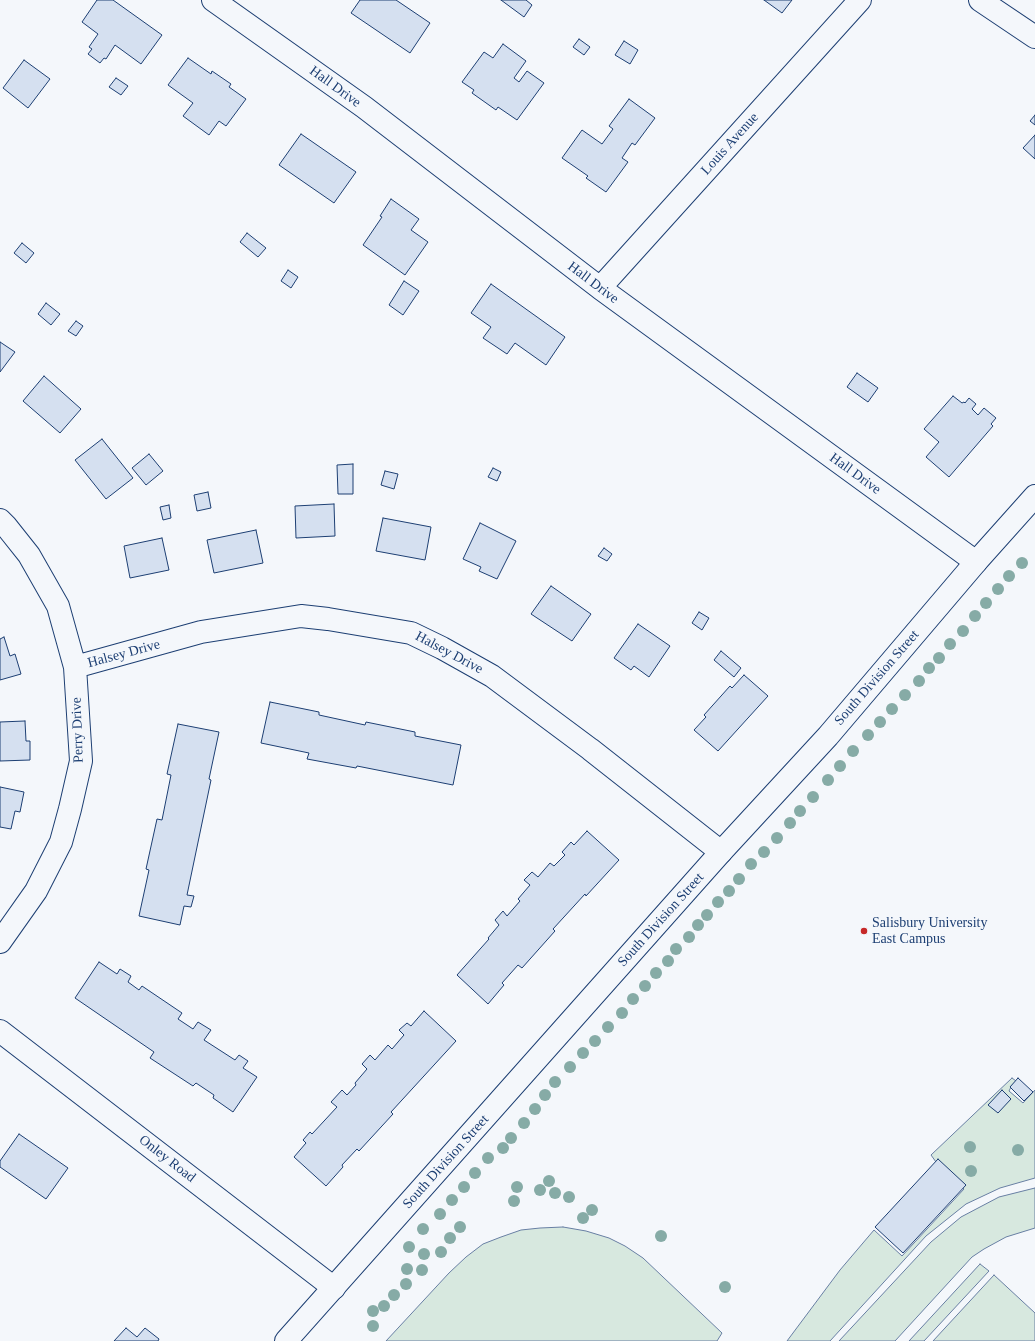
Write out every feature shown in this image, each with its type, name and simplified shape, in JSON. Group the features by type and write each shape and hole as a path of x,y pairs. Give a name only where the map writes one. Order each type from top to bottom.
{"street":[{"name":"Hall Drive","path":"213,0 364,108 600,288 976,562"},
{"name":"Louis Avenue","path":"600,288 860,0"},
{"path":"980,0 1035,37"},
{"name":"South Division Street","path":"286,1341 721,852 828,736 976,562 1035,496"},
{"name":"Perry Drive","path":"0,520 29,555 58,606 75,667 82,761 61,842 36,890 0,942"},
{"name":"Halsey Drive","path":"75,667 201,632 301,616 411,633 442,648 492,676 590,749 721,852"},
{"name":"Onley Road","path":"0,1031 334,1288"}],"shaded area":[{"path":"1012,1078 1016,1081 1009,1091 1023,1103 1035,1090 1035,1178 1000,1188 966,1204 926,1236 830,1341 787,1341 840,1270 874,1230 902,1256 964,1189 936,1162 931,1155"},
{"path":"1035,1188 1035,1228 1006,1237 972,1257 895,1341 839,1341 931,1242 961,1217 999,1197"},
{"path":"563,1227 586,1231 609,1238 625,1246 643,1258 722,1333 717,1341 386,1341 449,1273 483,1244 521,1230"},
{"path":"980,1264 989,1271 924,1341 909,1341"},
{"path":"994,1275 1035,1313 1035,1341 933,1341"}],"building":[{"path":"97,0 113,0 162,35 141,64 115,45 106,59 104,58 100,63 88,54 92,49 89,47 98,34 82,22"},
{"path":"360,0 396,0 430,23 410,53 351,13"},
{"path":"501,0 526,0 532,5 524,17"},
{"path":"764,0 792,0 782,13"},
{"path":"579,39 590,47 584,55 573,47"},
{"path":"624,41 638,50 630,64 615,55"},
{"path":"503,44 526,61 514,78 519,82 527,71 544,83 517,120 498,107 496,110 472,93 474,90 462,82 484,52 493,58"},
{"path":"188,58 211,74 212,71 231,84 229,87 246,99 226,126 219,121 209,135 183,116 193,103 168,85"},
{"path":"24,60 50,79 28,108 3,88"},
{"path":"116,78 128,86 121,95 109,87"},
{"path":"629,99 655,118 635,145 632,143 622,158 628,162 606,192 586,178 588,176 562,158 582,130 602,144 613,129 609,126"},
{"path":"1035,115 1035,125 1030,121"},
{"path":"301,134 356,172 334,203 279,165"},
{"path":"1035,135 1035,159 1023,148"},
{"path":"391,199 419,219 411,230 428,242 405,275 363,245 382,217 380,216"},
{"path":"247,233 266,248 258,257 240,242"},
{"path":"22,243 34,253 26,263 14,253"},
{"path":"288,270 298,277 291,288 281,281"},
{"path":"404,281 419,291 403,315 389,305"},
{"path":"491,284 565,337 546,365 515,343 507,354 483,338 491,327 471,313"},
{"path":"46,303 60,314 51,325 38,314"},
{"path":"76,321 83,326 76,336 68,331"},
{"path":"0,342 15,352 0,372"},
{"path":"857,373 878,388 868,402 847,387"},
{"path":"44,376 81,409 60,433 23,401"},
{"path":"953,396 962,403 965,403 969,398 976,404 972,409 978,415 984,408 996,418 991,424 993,426 949,477 926,457 939,442 924,429"},
{"path":"102,439 133,478 106,499 75,460"},
{"path":"149,454 163,471 146,485 132,468"},
{"path":"353,464 353,494 338,494 337,465"},
{"path":"493,468 501,472 497,481 488,477"},
{"path":"385,471 398,474 394,489 381,485"},
{"path":"208,492 211,508 197,511 194,495"},
{"path":"334,504 335,536 296,538 295,506"},
{"path":"169,505 171,518 163,520 160,507"},
{"path":"383,518 431,527 425,560 376,551"},
{"path":"480,523 516,541 497,579 479,571 481,567 463,559"},
{"path":"256,530 263,563 214,573 207,540"},
{"path":"162,538 169,570 130,578 124,546"},
{"path":"604,548 612,554 607,561 598,556"},
{"path":"551,586 591,614 572,641 531,614"},
{"path":"699,612 709,618 702,630 692,623"},
{"path":"638,624 670,646 649,677 634,666 631,670 614,658"},
{"path":"4,637 10,656 15,654 21,674 0,680 0,639"},
{"path":"721,651 741,668 734,677 714,660"},
{"path":"744,675 768,696 718,751 694,730 706,717 704,715 730,686 732,688"},
{"path":"270,702 319,712 319,715 365,725 366,722 415,732 415,736 461,745 453,785 357,766 356,768 307,759 309,753 261,743"},
{"path":"25,721 26,741 30,741 30,760 0,761 0,722"},
{"path":"178,724 219,732 209,779 211,780 187,895 194,896 191,907 184,906 180,925 139,916 149,870 146,869 157,819 162,820 171,775 167,774"},
{"path":"0,787 24,792 20,812 15,811 11,829 0,827"},
{"path":"587,831 619,860 553,929 555,931 522,968 518,965 502,983 504,985 488,1004 457,975 489,939 488,938 499,925 495,920 503,911 507,916 520,901 518,899 530,885 524,880 532,872 538,877 550,863 554,866 565,855 562,852 571,842 574,845"},
{"path":"99,962 117,974 120,969 131,976 128,982 139,990 142,986 182,1013 178,1019 193,1029 198,1022 211,1030 204,1040 235,1060 239,1055 248,1061 243,1068 257,1077 233,1112 213,1098 214,1095 196,1083 193,1086 150,1058 154,1052 75,998"},
{"path":"424,1011 456,1041 391,1112 393,1114 359,1151 357,1149 342,1165 343,1167 326,1186 294,1157 306,1143 303,1140 310,1132 312,1134 337,1107 331,1102 342,1090 347,1095 356,1085 355,1083 367,1069 362,1064 370,1055 375,1060 388,1045 392,1049 404,1035 399,1030 407,1023 411,1026"},
{"path":"1018,1078 1033,1092 1024,1101 1010,1087"},
{"path":"1002,1090 1011,1099 998,1113 988,1105"},
{"path":"19,1134 68,1168 46,1199 0,1167 0,1161"},
{"path":"938,1159 966,1185 903,1253 875,1227"},
{"path":"126,1328 137,1337 145,1328 159,1339 158,1341 114,1341"}],"place":[{"name":"Salisbury University East Campus","path":"864,931"}]}
